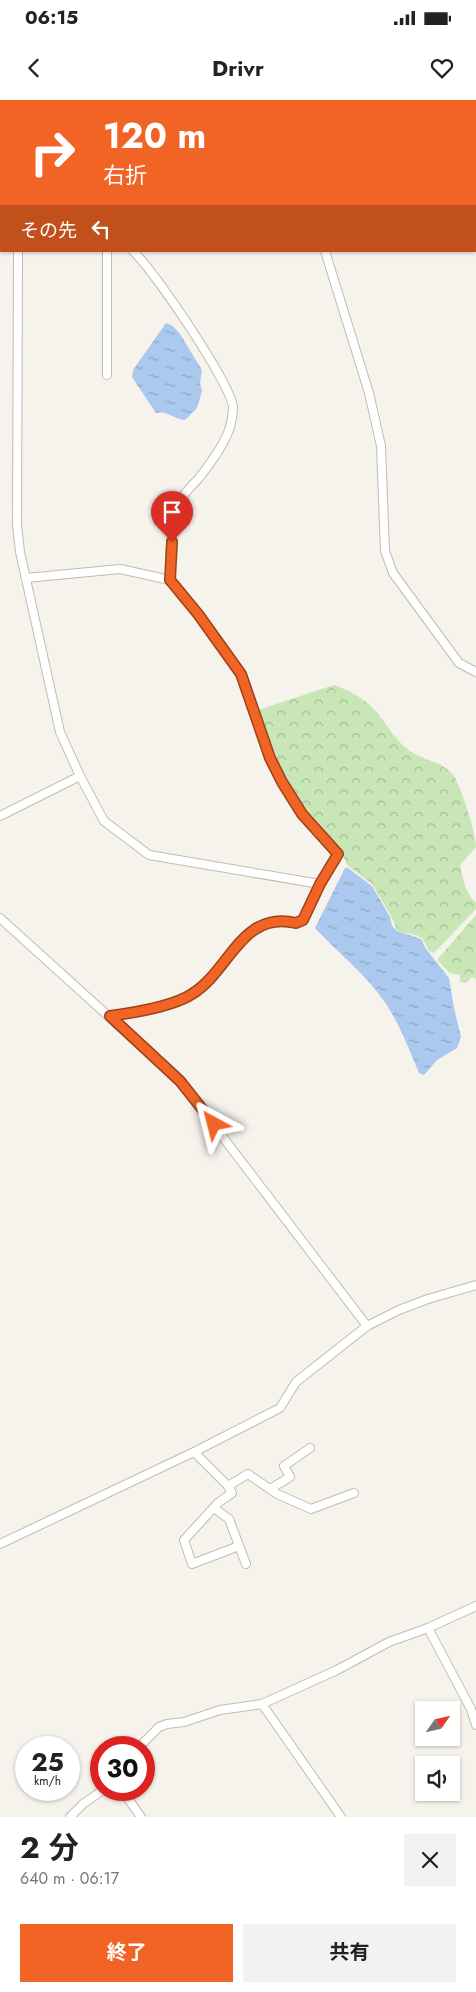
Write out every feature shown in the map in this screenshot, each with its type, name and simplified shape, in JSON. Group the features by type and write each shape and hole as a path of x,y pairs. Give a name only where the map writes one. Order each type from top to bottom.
{"street":[{"path":"18,252 17,525 26,578 60,732 80,776 104,821 149,855 320,884"},
{"path":"107,252 107,375"},
{"path":"134,252 152,275 212,363 225,384 233,407 229,428 221,446 201,475 180,500 174,526 170,559 170,580"},
{"path":"325,252 369,393 380,446 386,551 393,573 459,663 476,672"},
{"path":"26,578 120,569 170,580 204,621 241,674 270,758 282,782 302,814 338,854 320,884 303,920 296,923 283,920 268,923 249,933 237,944 206,983 191,995 168,1003 110,1016"},
{"path":"0,816 80,776"},
{"path":"0,918 180,1081 367,1326"},
{"path":"0,1544 194,1452 280,1408 296,1382 367,1326 398,1310 428,1299 476,1286"},
{"path":"270,1489 290,1477 284,1466 310,1448"},
{"path":"194,1452 228,1486 232,1493 214,1508 184,1540 192,1564 238,1546"},
{"path":"228,1486 248,1474 277,1494 311,1509 354,1494"},
{"path":"214,1508 229,1519 246,1564"},
{"path":"150,1736 159,1727 167,1724 184,1722 220,1710 262,1704 337,1670 389,1642 428,1628 476,1606"},
{"path":"428,1628 471,1709 476,1725"},
{"path":"262,1704 341,1817"},
{"path":"70,1817 90,1799"},
{"path":"130,1801 141,1817"}],"green space":[{"path":"334,685 355,694 369,704 399,741 410,751 446,768 455,778 461,792 476,847 460,865 465,886 469,895 476,903 476,909 434,953 429,951 422,938 397,930 372,884 347,865 342,853 318,825 304,813 285,779 258,710"},
{"path":"476,915 476,979 472,977 466,983 460,982 460,975 450,973 437,960"}],"water":[{"path":"166,323 173,326 180,334 202,370 200,383 202,391 197,408 185,420 160,412 156,413 132,377 133,370"},
{"path":"345,868 348,868 372,886 390,917 392,926 397,931 421,939 426,949 449,978 461,1037 457,1048 437,1060 424,1075 419,1073 396,1020 378,993 315,928"}],"route":[{"path":"172,542 170,580 221,644 241,674 270,758 282,782 302,814 338,854 320,884 303,920 296,923 283,920 268,923 249,933 237,944 206,983 191,995 129,1014 110,1016 180,1081 214,1124"}]}
